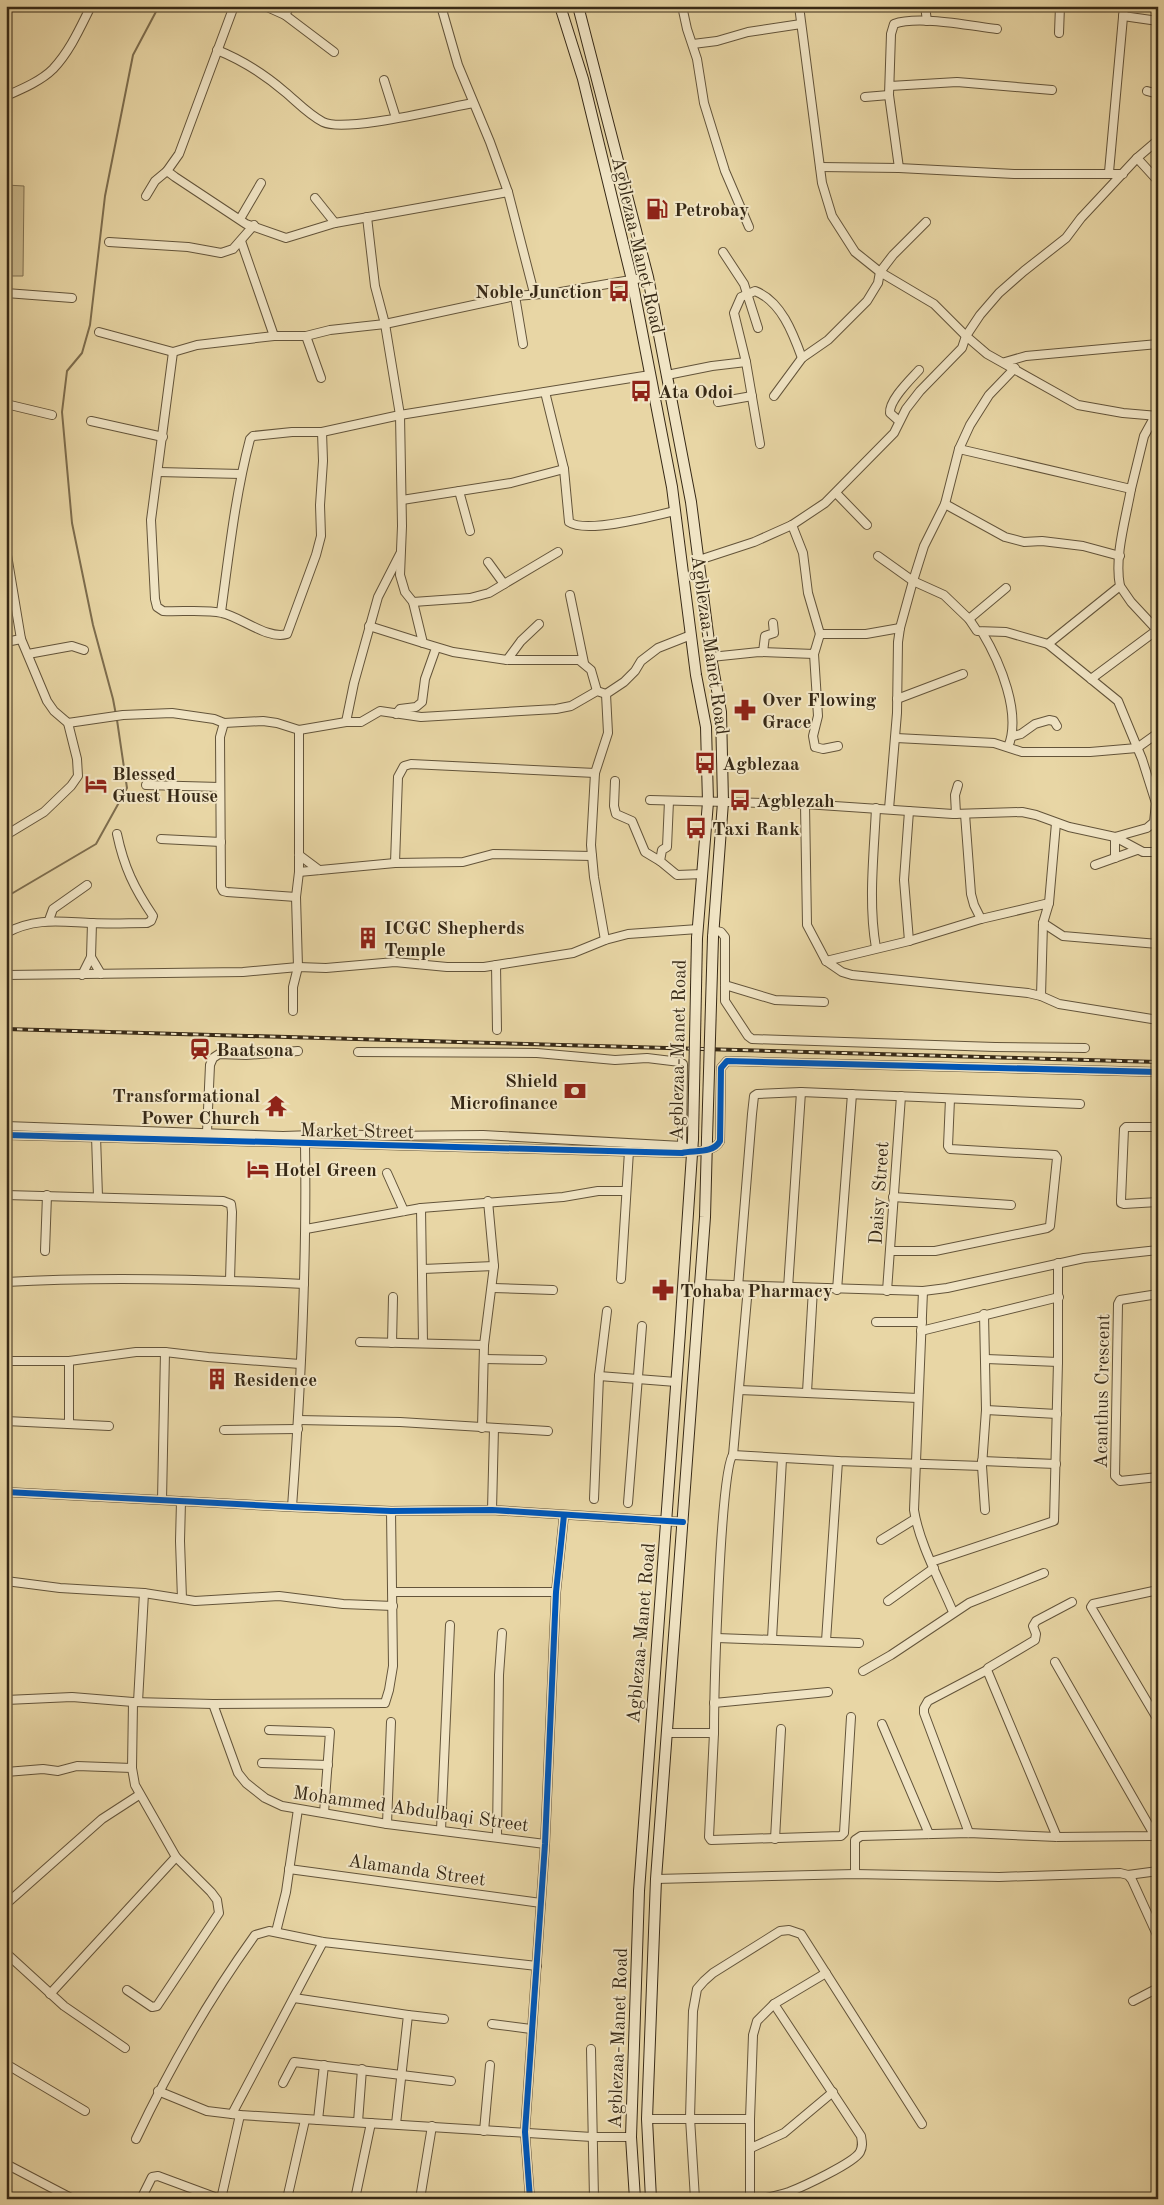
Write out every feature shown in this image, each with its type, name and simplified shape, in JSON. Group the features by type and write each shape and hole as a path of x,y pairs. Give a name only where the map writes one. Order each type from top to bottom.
{"main road":[{"name":"Agblezaa-Manet Road","path":"560,6 583,80 632,280 675,511 691,636 706,727 708,802 698,933 693,1151 639,1892 631,2137 635,2199"},
{"name":"Agblezaa-Manet Road","path":"578,6 648,277 667,375 691,502 711,657 721,712 723,762 723,802 713,934 707,1151 700,1284 656,1879 647,2119 651,2199"}],"street":[{"path":"6,96 33,83 52,70 68,49 92,6"},
{"path":"146,196 155,181 167,171 179,154 234,6"},
{"path":"265,6 285,15 334,52"},
{"path":"285,15 290,6"},
{"path":"441,6 458,65 490,142 508,192 534,293"},
{"path":"682,6 701,79 704,103 725,171 749,227"},
{"path":"799,6 825,197 839,229 855,252 880,272 914,290 934,304 966,336 988,354 1078,405 1116,412 1156,416 1144,436 1131,490 1118,574 1120,586 1130,602 1157,631 1091,679"},
{"path":"925,6 927,21"},
{"path":"1059,33 1060,6"},
{"path":"1109,172 1124,6"},
{"path":"1123,16 1158,21"},
{"path":"899,168 889,95 891,34 894,24 903,21 927,21 997,29"},
{"path":"693,44 717,41 748,32 801,24"},
{"path":"217,50 240,59 326,124 338,126 396,118 473,103"},
{"path":"384,80 396,118"},
{"path":"890,86 957,82 1052,90"},
{"path":"1146,91 1158,94"},
{"path":"866,97 889,95"},
{"path":"699,560 754,542 792,525 825,503 836,493 894,433 906,409 920,391 962,348 966,336 980,314 999,293 1024,270 1066,238 1081,218 1137,158 1158,140"},
{"path":"1137,158 1158,181"},
{"path":"820,168 899,168 1014,174 1109,172 1123,174"},
{"path":"167,171 246,224 254,225 279,237 286,238 335,223 508,192"},
{"path":"240,219 261,183"},
{"path":"315,198 335,223"},
{"path":"367,217 375,286 385,324 400,415 402,585 414,602 422,643"},
{"path":"774,396 802,358 828,340 867,300 878,283 880,272 893,255 926,222"},
{"path":"109,242 188,247 221,252 233,249 254,225"},
{"path":"240,241 274,336"},
{"path":"724,252 738,273 747,293 758,328"},
{"path":"99,332 173,352 197,346 274,336 306,336 343,328 385,324 515,296 534,293 555,293 648,277"},
{"path":"760,444 746,362 734,313 741,297 755,291 765,295 773,303 783,315 796,340 802,358"},
{"path":"6,293 72,298"},
{"path":"515,296 523,344"},
{"path":"306,336 321,378"},
{"path":"1005,362 1026,356 1158,344"},
{"path":"173,352 151,520 155,599 157,607 163,611 222,612 278,635 287,634 321,536 322,432"},
{"path":"667,375 712,366 746,362"},
{"path":"889,809 896,738 900,628 912,581 924,546 945,504 959,449 970,426 990,395 1015,368"},
{"path":"899,421 890,413 890,406 919,370"},
{"path":"222,612 232,524 241,474 250,439 256,434 322,432 400,415 650,375"},
{"path":"545,392 564,469 568,518 572,524 625,523 675,511"},
{"path":"718,402 752,396"},
{"path":"6,404 52,415"},
{"path":"6,408 6,424"},
{"path":"91,421 163,437"},
{"path":"959,449 1131,490"},
{"path":"402,500 511,483 564,469"},
{"path":"158,472 241,474"},
{"path":"460,491 470,531"},
{"path":"836,493 867,525"},
{"path":"945,504 1005,537 1024,542 1042,541 1075,545 1120,556"},
{"path":"792,525 803,553 808,593 820,634 814,654 818,722 813,742 818,749 838,746"},
{"path":"6,549 21,639 46,701 68,723 77,759 78,776 71,786 44,812 6,835"},
{"path":"346,722 369,626 378,597 401,552"},
{"path":"414,602 470,598 489,593 558,552"},
{"path":"878,556 912,581 944,595 970,619 972,626 982,632 1006,632 1048,644 1118,701 1156,803 1154,822 1147,828 1115,837"},
{"path":"488,562 504,584"},
{"path":"1048,644 1120,586"},
{"path":"970,619 1006,588"},
{"path":"570,595 584,663"},
{"path":"763,652 765,636 774,633 773,623"},
{"path":"506,660 520,641 539,624"},
{"path":"369,626 436,648 506,660 572,658 584,663 591,670 597,691"},
{"path":"820,634 866,634 900,628"},
{"path":"982,632 1006,684 1014,730 1008,747"},
{"path":"606,694 624,682 636,671 641,661 658,648 691,636"},
{"path":"6,642 21,639"},
{"path":"28,654 72,646 84,650"},
{"path":"396,714 400,709 416,707 422,702 425,678 436,648"},
{"path":"711,657 763,652 814,654"},
{"path":"898,699 963,674"},
{"path":"68,723 108,716 182,714 214,719 224,723 263,721 278,723 299,730 346,722 361,722 380,711 421,717 556,709 571,706 597,691 606,694"},
{"path":"605,940 592,856 595,773 608,733 606,694"},
{"path":"1013,736 1044,721 1054,721 1057,726"},
{"path":"224,723 220,737 222,891 296,897"},
{"path":"293,1011 293,987 298,967 296,897 299,872 299,730"},
{"path":"896,738 994,743 1022,752 1090,752 1137,748 1158,733"},
{"path":"395,863 398,777 404,766 411,764 595,773"},
{"path":"616,781 614,806 616,814 635,824 640,843 645,852 677,875 703,874"},
{"path":"958,784 956,795 961,814 971,894 981,919"},
{"path":"146,785 220,787"},
{"path":"650,800 805,804 961,814 1022,812 1036,815 1056,824 1115,837 1137,850 1158,852"},
{"path":"660,861 662,850 667,847 669,800"},
{"path":"805,804 806,918 811,933 826,961 842,972 852,975 1028,993 1041,996 1059,1004 1158,1020"},
{"path":"876,808 873,880 873,924 876,948"},
{"path":"909,811 904,880 910,941"},
{"path":"1041,996 1043,923 1049,903 1056,824"},
{"path":"6,933 22,926 49,920 92,923 147,923 152,919 153,916 138,894 125,868 117,834"},
{"path":"1115,837 1115,858"},
{"path":"160,839 221,842"},
{"path":"1095,865 1137,850"},
{"path":"299,872 395,863 463,862 493,854 592,856"},
{"path":"299,855 319,870"},
{"path":"49,920 53,909 87,885"},
{"path":"826,961 910,941 981,919 1049,903"},
{"path":"92,923 92,956 101,974"},
{"path":"1043,923 1063,936 1158,944"},
{"path":"713,934 721,932 725,937 726,1006 748,1036 761,1041 1086,1048"},
{"path":"6,976 243,972 395,962 455,967 496,965 573,953 605,940 628,934 698,933"},
{"path":"82,975 92,956"},
{"path":"496,965 497,1030"},
{"path":"725,985 775,1000 824,1002"},
{"path":"207,1132 210,1065 213,1058 219,1054 246,1055 298,1051"},
{"path":"358,1052 536,1053 615,1060 647,1058 680,1062 683,1064 682,1146"},
{"path":"707,1151 718,1145 720,1141 722,1068 727,1061 1158,1072"},
{"path":"788,1288 801,1092"},
{"path":"738,1286 754,1096 760,1093 801,1092 950,1100 1080,1104"},
{"path":"838,1290 852,1094"},
{"name":"Daisy Street","path":"887,1291 902,1096"},
{"path":"890,1251 934,1251 1050,1226 1057,1158 1055,1155 950,1149 948,1146 950,1100"},
{"name":"Market Street","path":"6,1126 282,1136 343,1134 383,1136 483,1135 682,1146 693,1151"},
{"path":"1158,1128 1126,1127 1124,1129 1120,1200 1124,1204 1158,1202"},
{"name":"Market Street","path":"6,1135 682,1153 707,1151"},
{"path":"96,1136 98,1197"},
{"path":"292,1507 298,1429 306,1230 305,1144"},
{"path":"621,1279 628,1151"},
{"path":"388,1173 404,1211"},
{"path":"306,1230 421,1208 563,1196 598,1191 626,1191"},
{"path":"6,1195 224,1201 230,1204 232,1212 230,1280"},
{"path":"45,1250 47,1195"},
{"path":"893,1197 1011,1205"},
{"path":"482,1428 484,1345 493,1288 494,1266 488,1202"},
{"path":"421,1208 423,1343"},
{"path":"700,1284 838,1290 923,1291 984,1280 1058,1263 1110,1254 1158,1250"},
{"path":"888,1601 933,1565 1054,1521 1058,1362 1058,1263"},
{"path":"423,1268 494,1266"},
{"path":"6,1282 43,1279 230,1280 304,1284"},
{"path":"748,1287 733,1455 729,1460 726,1481 717,1638 709,1837 716,1841 843,1835 851,1717"},
{"path":"493,1288 552,1290"},
{"path":"807,1392 813,1289"},
{"path":"923,1291 915,1463 915,1520 953,1612"},
{"name":"Acanthus Crescent","path":"1158,1294 1125,1298 1120,1300 1118,1304 1115,1476 1120,1481 1158,1477"},
{"path":"392,1296 392,1343"},
{"path":"921,1331 1059,1297"},
{"path":"594,1499 599,1376 606,1311"},
{"path":"984,1314 986,1410 982,1463 985,1510"},
{"path":"876,1322 922,1322"},
{"path":"628,1503 642,1326"},
{"path":"360,1342 484,1345"},
{"path":"6,1360 69,1361 136,1352 165,1352 300,1364"},
{"path":"162,1500 165,1352"},
{"path":"484,1359 542,1360"},
{"path":"986,1360 1058,1362"},
{"path":"69,1361 69,1424"},
{"path":"599,1376 638,1377 676,1382"},
{"path":"739,1390 918,1398"},
{"path":"986,1410 1057,1414"},
{"path":"298,1420 400,1422 548,1431"},
{"path":"6,1421 109,1426"},
{"path":"492,1510 494,1428"},
{"path":"224,1430 298,1429"},
{"path":"733,1455 838,1461 1056,1464"},
{"path":"772,1639 782,1459"},
{"path":"826,1641 838,1461"},
{"path":"6,1492 391,1511 492,1510 683,1522"},
{"path":"182,1502 180,1541 182,1599"},
{"path":"6,1700 72,1697 136,1702 213,1704 385,1703 390,1690 393,1666 391,1511"},
{"path":"530,2199 525,2132 541,1903 556,1592 564,1515"},
{"path":"882,1540 915,1520"},
{"path":"863,1670 910,1643 953,1612 987,1595 1044,1573"},
{"path":"6,1581 60,1588 144,1593 208,1601 279,1596 344,1604 393,1606"},
{"path":"1158,1590 1093,1604 1091,1607 1091,1610 1158,1720"},
{"path":"393,1592 556,1592"},
{"path":"127,1990 152,2007 158,2006 219,1913 216,1900 211,1892 176,1857 140,1795 133,1778 132,1768 144,1593"},
{"path":"970,1833 924,1713 924,1708 928,1701 987,1670 1035,1640 1036,1634 1033,1626 1036,1621 1072,1602"},
{"path":"441,1830 450,1625"},
{"path":"497,1837 499,1675 502,1634"},
{"path":"717,1638 859,1643"},
{"path":"855,1874 856,1838 860,1836 970,1833 1057,1837 1151,1836 1153,1834 1055,1662"},
{"path":"987,1670 1057,1837"},
{"path":"714,1703 828,1692"},
{"name":"Mohammed Abdulbaqi Street","path":"213,1704 228,1750 238,1773 246,1783 265,1798 282,1806 387,1824 544,1844"},
{"path":"387,1824 391,1722"},
{"path":"882,1724 929,1834"},
{"path":"775,1839 781,1729"},
{"path":"269,1730 328,1731 330,1735 324,1813"},
{"path":"666,1733 714,1733"},
{"path":"262,1763 328,1765"},
{"path":"6,1772 43,1769 58,1772 77,1766 132,1768"},
{"path":"6,1904 102,1819 140,1795"},
{"path":"276,1932 289,1869 298,1809"},
{"path":"50,1994 176,1857"},
{"name":"Alamanda Street","path":"289,1869 541,1903"},
{"path":"1128,1876 1158,1871"},
{"path":"656,1879 855,1874 999,1877 1120,1873 1132,1880 1158,1937"},
{"path":"695,2199 690,2118 693,2012 697,1989 704,1980 774,1934 789,1930 801,1934 922,2124"},
{"path":"136,2139 158,2092 204,2011 255,1935 276,1932 323,1942 537,1966"},
{"path":"141,2199 152,2178 158,2176 220,2199 236,2115 323,1942"},
{"path":"6,1953 50,1994 125,2048"},
{"path":"754,2199 750,2196 750,2120 753,2036 757,2021 774,2004 826,1973"},
{"path":"1133,2001 1158,1988"},
{"path":"294,1998 408,2015 444,2018"},
{"path":"762,2199 786,2193 809,2184 859,2153 862,2144 861,2136 774,2004"},
{"path":"396,2124 408,2015"},
{"path":"492,2024 531,2029"},
{"path":"591,2049 594,2199"},
{"path":"283,2083 292,2063 324,2065 451,2081"},
{"path":"6,2064 85,2111"},
{"path":"318,2120 324,2065"},
{"path":"484,2130 490,2065"},
{"path":"358,2122 362,2070"},
{"path":"158,2092 207,2111 236,2115 592,2137 631,2137"},
{"path":"751,2148 784,2132 833,2092"},
{"path":"647,2119 750,2120"},
{"path":"287,2199 305,2120"},
{"path":"355,2199 371,2122"},
{"path":"420,2199 432,2126"},
{"path":"6,2164 73,2199"}],"shaded area":[{"path":"6,185 24,186 23,276 6,276"}],"waterway":[{"path":"116,715 93,625 72,523 62,412 67,371 82,353 90,325 105,196 133,55 159,6"},
{"path":"6,897 96,844 127,788 117,720"}],"railway":[{"path":"6,1029 1158,1062"}],"cycle path":[{"path":"6,1135 682,1153 708,1150 720,1141 721,1068 727,1061 1158,1072"},
{"path":"6,1492 391,1511 492,1510 683,1522"},
{"path":"530,2199 525,2132 545,1844 556,1592 564,1515"}],"place":[{"name":"Petrobay","path":"657,209"},
{"name":"Noble Junction","path":"619,291"},
{"name":"Ata Odoi","path":"641,391"},
{"name":"Over Flowing Grace","path":"745,710"},
{"name":"Agblezaa","path":"705,763"},
{"name":"Blessed Guest House","path":"96,784"},
{"name":"Agblezah","path":"740,800"},
{"name":"Taxi Rank","path":"696,828"},
{"name":"ICGC Shepherds Temple","path":"368,938"},
{"name":"Baatsona","path":"200,1049"},
{"name":"Shield Microfinance","path":"575,1091"},
{"name":"Transformational Power Church","path":"276,1106"},
{"name":"Hotel Green","path":"258,1169"},
{"name":"Tohaba Pharmacy","path":"663,1290"},
{"name":"Residence","path":"217,1379"}]}
